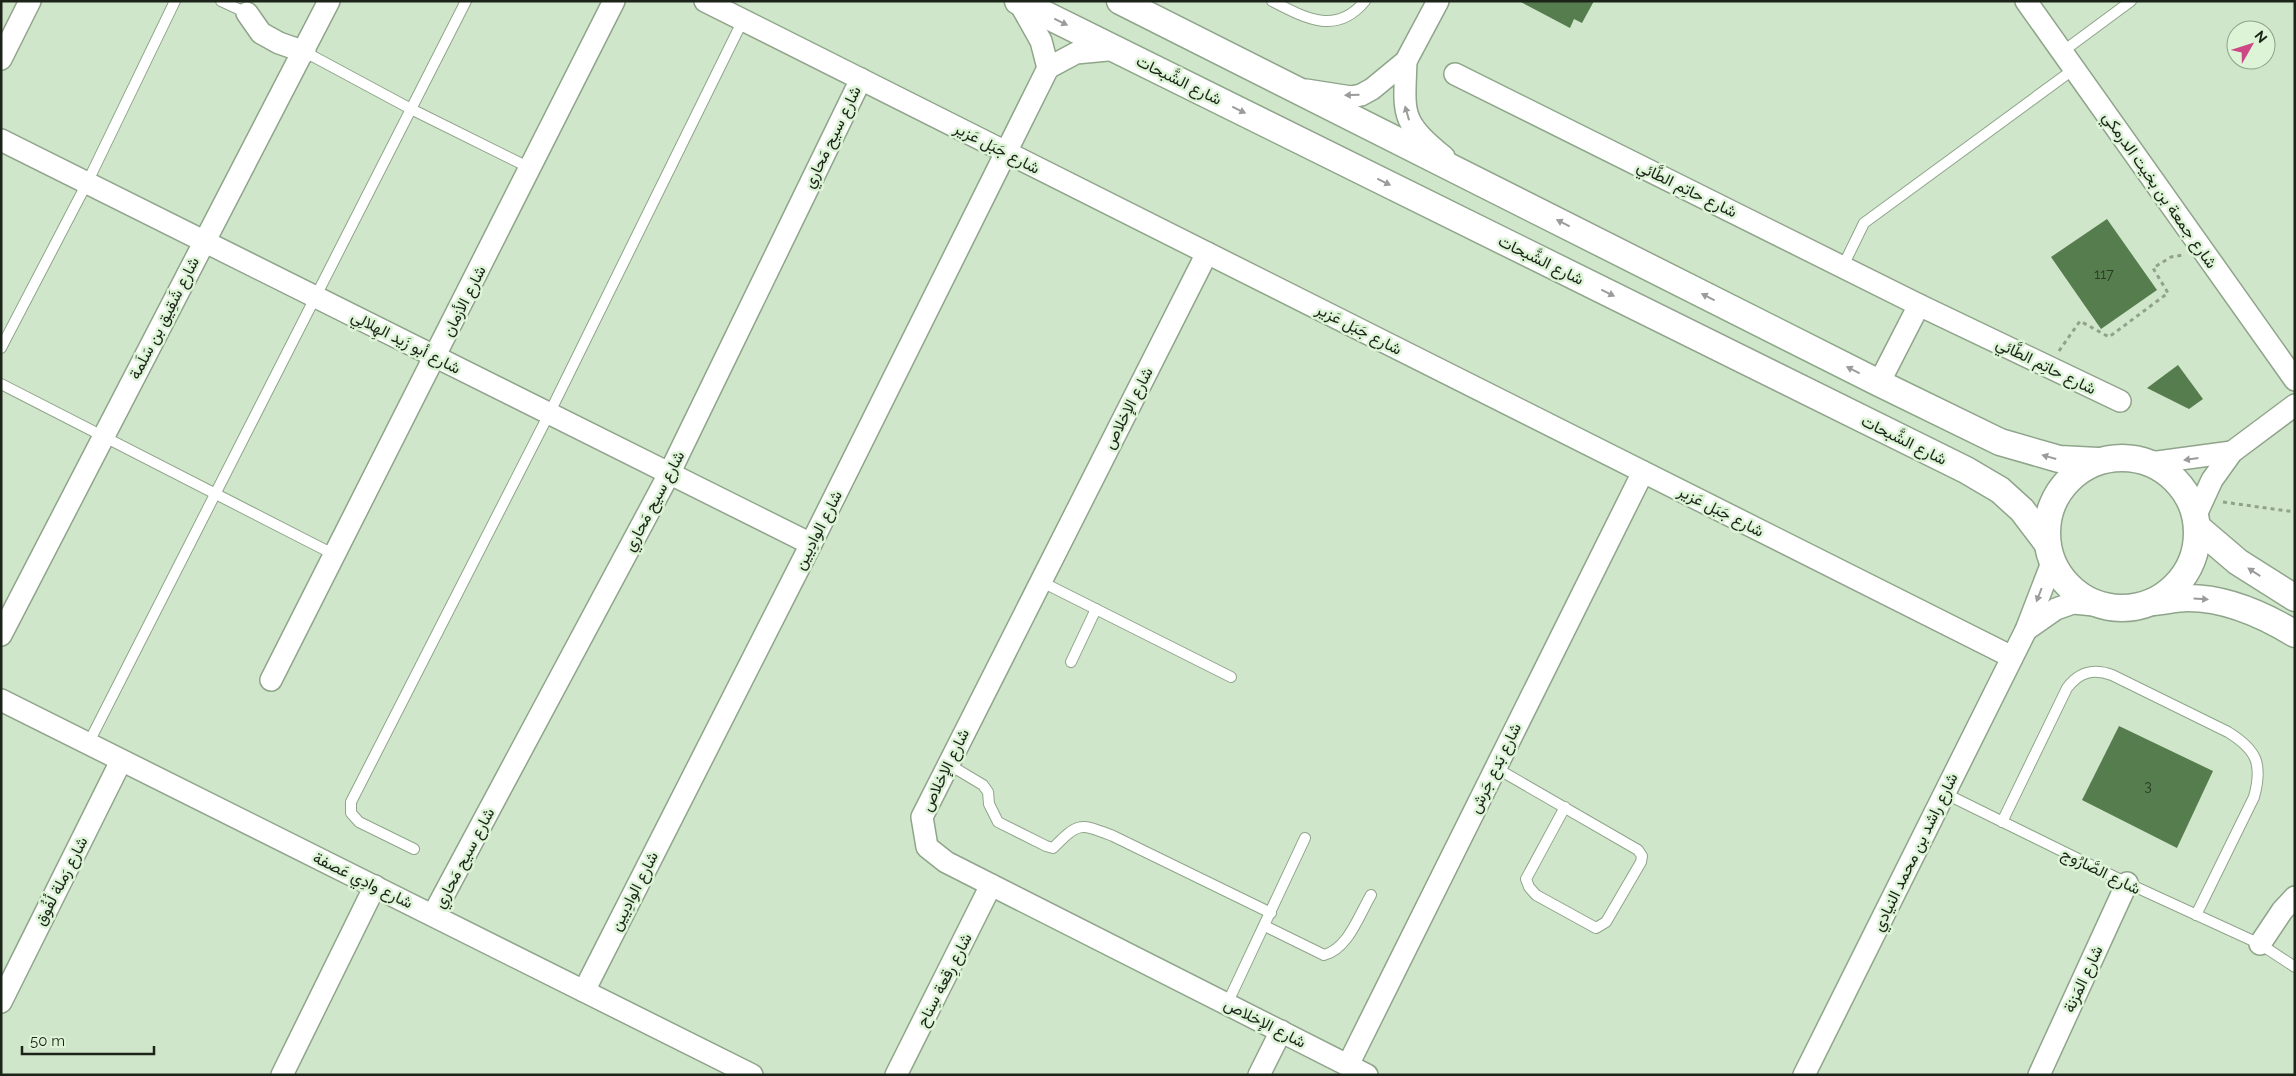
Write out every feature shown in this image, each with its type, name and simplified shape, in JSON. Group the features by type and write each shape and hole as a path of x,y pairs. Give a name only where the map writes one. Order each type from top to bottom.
{"street":[{"path":"1,59 30,1"},
{"name":"شارع شَقِيق بن سَلَمة","path":"1,635 203,241 305,52 329,1"},
{"name":"شارع الأزمان","path":"271,680 614,1"},
{"name":"شارع جَبَل عَزير","path":"705,1 2012,657"},
{"path":"1120,1 2000,442 2058,459 2098,461 2115,458 2133,458 2150,463 2171,476 2187,494 2198,515 2238,562 2295,598"},
{"path":"1294,89 1350,96 1361,95 1372,89 1406,61 1438,1"},
{"name":"شارع جمعة بن بخيت الدرمكي","path":"2026,1 2295,380"},
{"path":"1018,2 1041,41 1048,68 1076,53 1118,50"},
{"name":"شارع الشَّبحات","path":"1018,2 1966,470 2000,490 2022,510 2050,552"},
{"path":"247,12 261,33 279,43 305,52"},
{"path":"1406,61 1404,102 1411,125 1425,142 1463,172"},
{"name":"شارع الوادِيين","path":"584,991 811,544 1048,68"},
{"name":"شارع حاتِم الطَّائي","path":"1455,74 1919,305 2120,402"},
{"name":"شارع سيح مَحاري","path":"433,915 669,474 860,79"},
{"name":"شارع أبو زَيد الهِلالِي","path":"1,140 811,544"},
{"name":"شارع الإخلاص","path":"1207,253 922,817 927,847 946,862 1367,1075"},
{"path":"1879,383 1919,305"},
{"path":"2153,602 2172,590 2187,572 2195,551 2198,515 2212,480 2232,452 2295,405"},
{"path":"2150,463 2232,452"},
{"path":"2098,461 2075,473 2058,493 2048,517 2050,552 2060,577 2073,590 2088,600 2105,606 2129,608 2153,602 2187,598 2209,600 2259,615 2295,634"},
{"name":"شارع بَدع جَرش","path":"1348,1065 1642,472"},
{"name":"شارع راشد بن محمد النيادي","path":"1804,1075 2026,630 2050,552"},
{"name":"شارع راشد بن محمد النيادي","path":"2026,630 2056,609 2073,603 2105,606"},
{"name":"شارع وادِي عَصفة","path":"1,700 752,1075"},
{"name":"شارع رَملة لُفُوق","path":"1,1002 121,761"},
{"name":"شارع المَزنة","path":"2039,1075 2127,883"},
{"name":"شارع رِقعة سِناح","path":"896,1075 991,885"},
{"path":"282,1075 375,886"},
{"path":"2260,944 2295,897"},
{"path":"1259,1075 1281,1031"}],"lane":[{"path":"1,348 87,183 175,1"},
{"path":"220,1 247,12"},
{"path":"88,744 466,1"},
{"path":"1272,1 1301,16 1315,21 1328,22 1342,19 1354,12 1365,1"},
{"path":"1842,266 1864,223 2068,60 2131,1"},
{"path":"414,850 359,822 352,812 351,802 549,414 743,20"},
{"path":"305,52 411,110 530,168"},
{"path":"1,384 102,438 335,555"},
{"path":"1040,581 1231,677"},
{"path":"1071,662 1096,609"},
{"path":"2002,822 2067,688 2074,680 2092,671 2112,675 2228,732 2244,742 2256,758 2259,778 2254,797 2196,915"},
{"path":"948,764 983,784 988,792 989,804 998,822 1046,846 1053,848 1072,830 1081,826 1091,828 1113,836 1270,913"},
{"path":"1496,768 1565,807 1638,850 1642,856 1606,922 1596,928 1536,895 1529,887 1526,879 1565,807"},
{"name":"شارع الصَّارُوج","path":"1944,793 2127,883 2260,944 2295,967"},
{"path":"1227,1004 1305,838"},
{"path":"1265,926 1324,955 1332,953 1348,938 1371,895"}],"path":[{"path":"2042,364 2062,349 2080,321 2110,337 2168,293 2153,268 2171,257 2203,251"},
{"path":"2198,515 2295,512"}],"building":[{"path":"1519,1 1594,1 1582,23 1574,19 1570,28"},
{"path":"2107,219 2157,290 2101,329 2051,257"},
{"path":"2178,365 2203,399 2189,409 2147,388"},
{"path":"2119,726 2213,771 2177,848 2082,800"}]}
